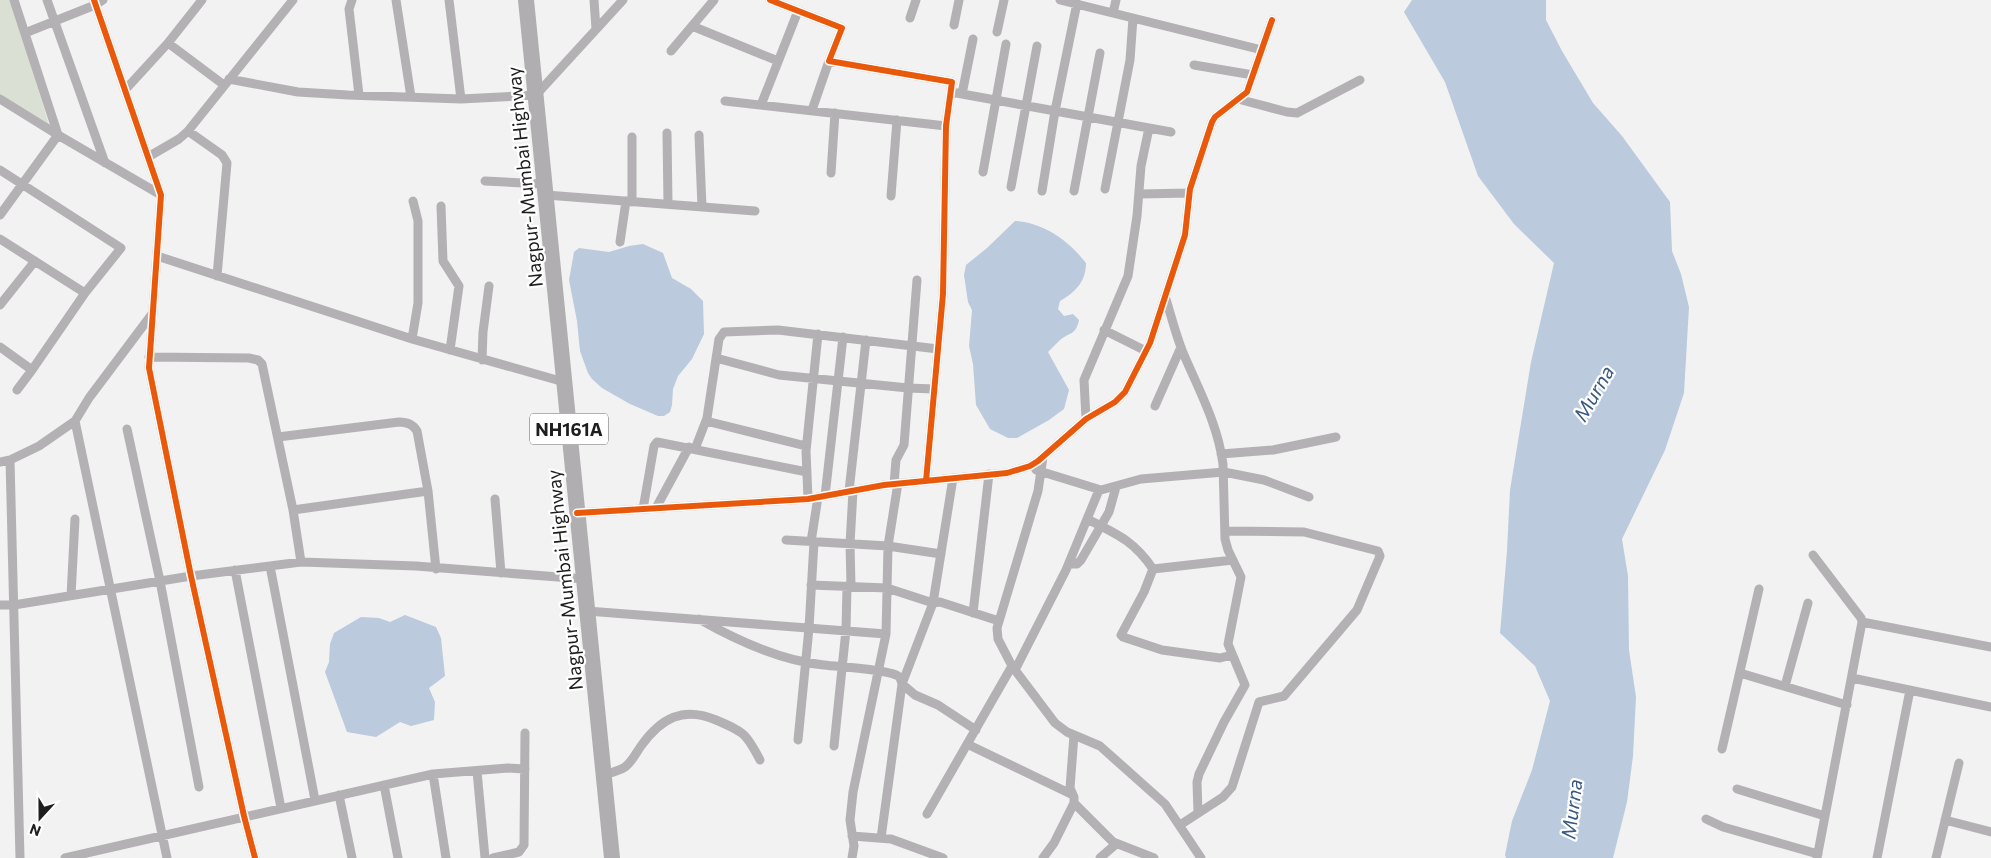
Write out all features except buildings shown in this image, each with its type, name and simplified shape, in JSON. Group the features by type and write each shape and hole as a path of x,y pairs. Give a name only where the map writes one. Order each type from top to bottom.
{"highway":[{"name":"Nagpur-Mumbai Highway","path":"526,0 612,858"}],"street":[{"path":"14,0 58,135"},
{"path":"47,0 105,162"},
{"path":"125,90 168,43 202,0"},
{"path":"148,157 179,139 188,131 293,0"},
{"path":"352,0 349,9 359,95"},
{"path":"396,0 411,97"},
{"path":"449,0 461,99"},
{"path":"594,0 596,29"},
{"path":"168,43 226,82 298,92 359,95 461,99 536,95 623,0"},
{"path":"671,51 714,0"},
{"path":"770,0 842,28 812,110"},
{"path":"910,18 916,0"},
{"path":"954,25 958,0"},
{"path":"997,32 1004,0"},
{"path":"1113,12 1116,0"},
{"path":"1042,190 1055,110 1069,1 1262,50"},
{"path":"25,33 98,2 125,90 161,195 148,368 191,576 255,858"},
{"path":"761,105 798,11"},
{"path":"1105,189 1130,60 1134,18"},
{"path":"577,512 808,499 896,484 1007,473 1026,468 1043,457 1086,419 1121,398 1146,351 1184,235 1189,193 1213,119 1246,92 1272,20"},
{"path":"692,26 778,61"},
{"path":"962,94 973,39"},
{"path":"983,172 1006,44"},
{"path":"1011,187 1037,46"},
{"path":"1074,191 1100,53"},
{"path":"829,61 952,82 946,126 942,294 926,481"},
{"path":"1194,65 1253,75"},
{"path":"1238,100 1297,113 1360,80"},
{"path":"951,92 1171,132"},
{"path":"0,98 58,135 161,195"},
{"path":"724,101 946,126"},
{"path":"831,173 835,113"},
{"path":"891,196 896,120"},
{"path":"1086,419 1084,380 1128,276 1140,194 1141,169 1149,128"},
{"path":"188,131 222,155 227,163 217,276"},
{"path":"667,133 668,204"},
{"path":"0,215 58,135"},
{"path":"699,135 702,207"},
{"path":"620,242 629,202 632,137"},
{"path":"0,170 121,248 85,293 17,390"},
{"path":"485,181 629,202 755,211"},
{"path":"1140,194 1189,193"},
{"path":"412,339 418,303 418,221 413,201"},
{"path":"441,206 442,257 459,286 450,350"},
{"path":"0,239 85,293"},
{"path":"157,256 412,339 564,382"},
{"path":"0,305 36,261"},
{"path":"852,858 854,846 850,820 853,792 886,634 888,546 896,484 896,460 904,445 917,280"},
{"path":"482,360 483,332 489,286"},
{"path":"1165,296 1181,346 1210,411 1224,472 1225,531 1228,550 1241,577 1228,642 1244,682 1244,689 1224,722 1199,774 1197,782 1198,813"},
{"path":"0,462 10,460 39,446 75,421 89,398 152,313"},
{"path":"656,508 706,421 719,336 724,332 773,330 938,349"},
{"path":"1104,330 1146,351"},
{"path":"808,499 806,446 818,334"},
{"path":"798,740 809,628 813,542 822,496 843,337"},
{"path":"834,746 849,586 851,491 866,340"},
{"path":"1155,406 1181,346"},
{"path":"0,347 32,370"},
{"path":"149,357 249,358 258,360 262,364 293,510 301,562"},
{"path":"716,358 779,375 861,384 934,389"},
{"path":"75,421 167,858"},
{"path":"706,421 806,446"},
{"path":"278,437 399,422 410,424 417,431 428,491 436,569"},
{"path":"127,429 160,581 199,787"},
{"path":"1221,454 1280,449 1336,437"},
{"path":"643,509 654,444 659,441 806,472"},
{"path":"1043,457 1038,491 996,631 998,639 1014,668 1055,723 1062,730 1100,746 1166,804 1201,858"},
{"path":"10,460 20,858"},
{"path":"1026,468 1099,490 1141,479 1224,472 1259,478 1309,497"},
{"path":"974,613 989,474"},
{"path":"881,838 902,684 934,603 953,478"},
{"path":"1069,564 1077,564 1081,560 1110,509 1116,487"},
{"path":"927,814 1014,668 1069,564 1099,490"},
{"path":"293,510 428,491"},
{"path":"495,499 501,573"},
{"path":"72,596 75,519"},
{"path":"1087,519 1124,538 1141,552 1153,569"},
{"path":"1180,825 1223,797 1232,787 1259,702 1284,696 1358,610 1380,556 1378,551 1309,532 1225,531"},
{"path":"786,540 888,546 941,554"},
{"path":"1706,819 1723,827 1818,856 1862,622 1861,618 1813,554"},
{"path":"1153,569 1233,560"},
{"path":"0,605 14,606 111,588 301,562 416,566 584,579"},
{"path":"270,566 314,800"},
{"path":"1153,569 1144,592 1121,632 1123,637 1170,652 1220,658 1232,655"},
{"path":"235,570 281,808"},
{"path":"811,585 887,588 934,603 940,602 999,621"},
{"path":"1722,749 1759,589"},
{"path":"1785,686 1808,603"},
{"path":"587,611 886,634"},
{"path":"699,620 734,639 805,664 842,667 898,676 902,684 915,695 938,705 976,730"},
{"path":"1862,622 1991,648"},
{"path":"1740,673 1846,705"},
{"path":"1852,678 1991,707"},
{"path":"1876,858 1910,690"},
{"path":"603,775 624,768 654,729 667,720 682,714 712,718 742,733 750,739 760,760"},
{"path":"493,858 519,852 524,845 525,733"},
{"path":"1043,858 1054,843 1073,799 1070,788 1074,734"},
{"path":"967,744 1073,799 1108,839 1116,844 1154,858"},
{"path":"1936,858 1959,763"},
{"path":"66,858 433,774 525,769"},
{"path":"477,771 485,858"},
{"path":"433,774 446,858"},
{"path":"384,785 398,858"},
{"path":"1737,789 1825,816"},
{"path":"340,795 352,858"},
{"path":"1945,820 1991,832"},
{"path":"852,836 891,839 943,858"},
{"path":"1100,858 1116,844"}],"shaded area":[{"path":"0,0 11,0 50,128 0,95"}],"water":[{"name":"Murna","path":"1412,0 1546,0 1546,20 1593,103 1622,136 1670,202 1672,251 1681,274 1689,307 1684,393 1665,450 1622,539 1628,576 1629,650 1636,697 1633,756 1627,802 1613,858 1506,858 1505,855 1512,821 1532,770 1550,701 1535,666 1500,633 1510,490 1531,362 1554,263 1514,224 1478,176 1445,82 1404,12"},
{"path":"1015,221 1036,225 1055,234 1079,255 1086,263 1086,269 1082,281 1071,294 1060,301 1058,309 1064,316 1073,314 1079,320 1078,325 1074,331 1060,340 1048,352 1069,390 1064,409 1017,438 1008,438 990,429 976,405 973,364 969,346 972,310 968,302 964,275 966,265"},
{"path":"643,244 663,253 672,278 691,289 703,301 704,334 692,359 678,376 673,389 670,412 664,416 658,416 630,404 602,388 592,379 580,351 577,321 569,280 574,252 579,248 609,252"},
{"path":"405,615 436,627 441,638 445,676 429,688 435,702 434,720 411,726 400,722 376,737 347,732 325,672 329,662 330,644 334,633 361,617 379,618 390,622"}],"cycle path":[{"path":"94,0 161,195 149,368 191,576 255,858"},
{"path":"770,0 842,28 829,61 952,82 946,126 943,294 926,481"},
{"path":"577,513 808,499 884,485 1007,473 1030,466 1038,461 1086,419 1115,402 1125,392 1150,343 1185,235 1190,189 1212,122 1215,117 1247,92 1272,20"}]}
